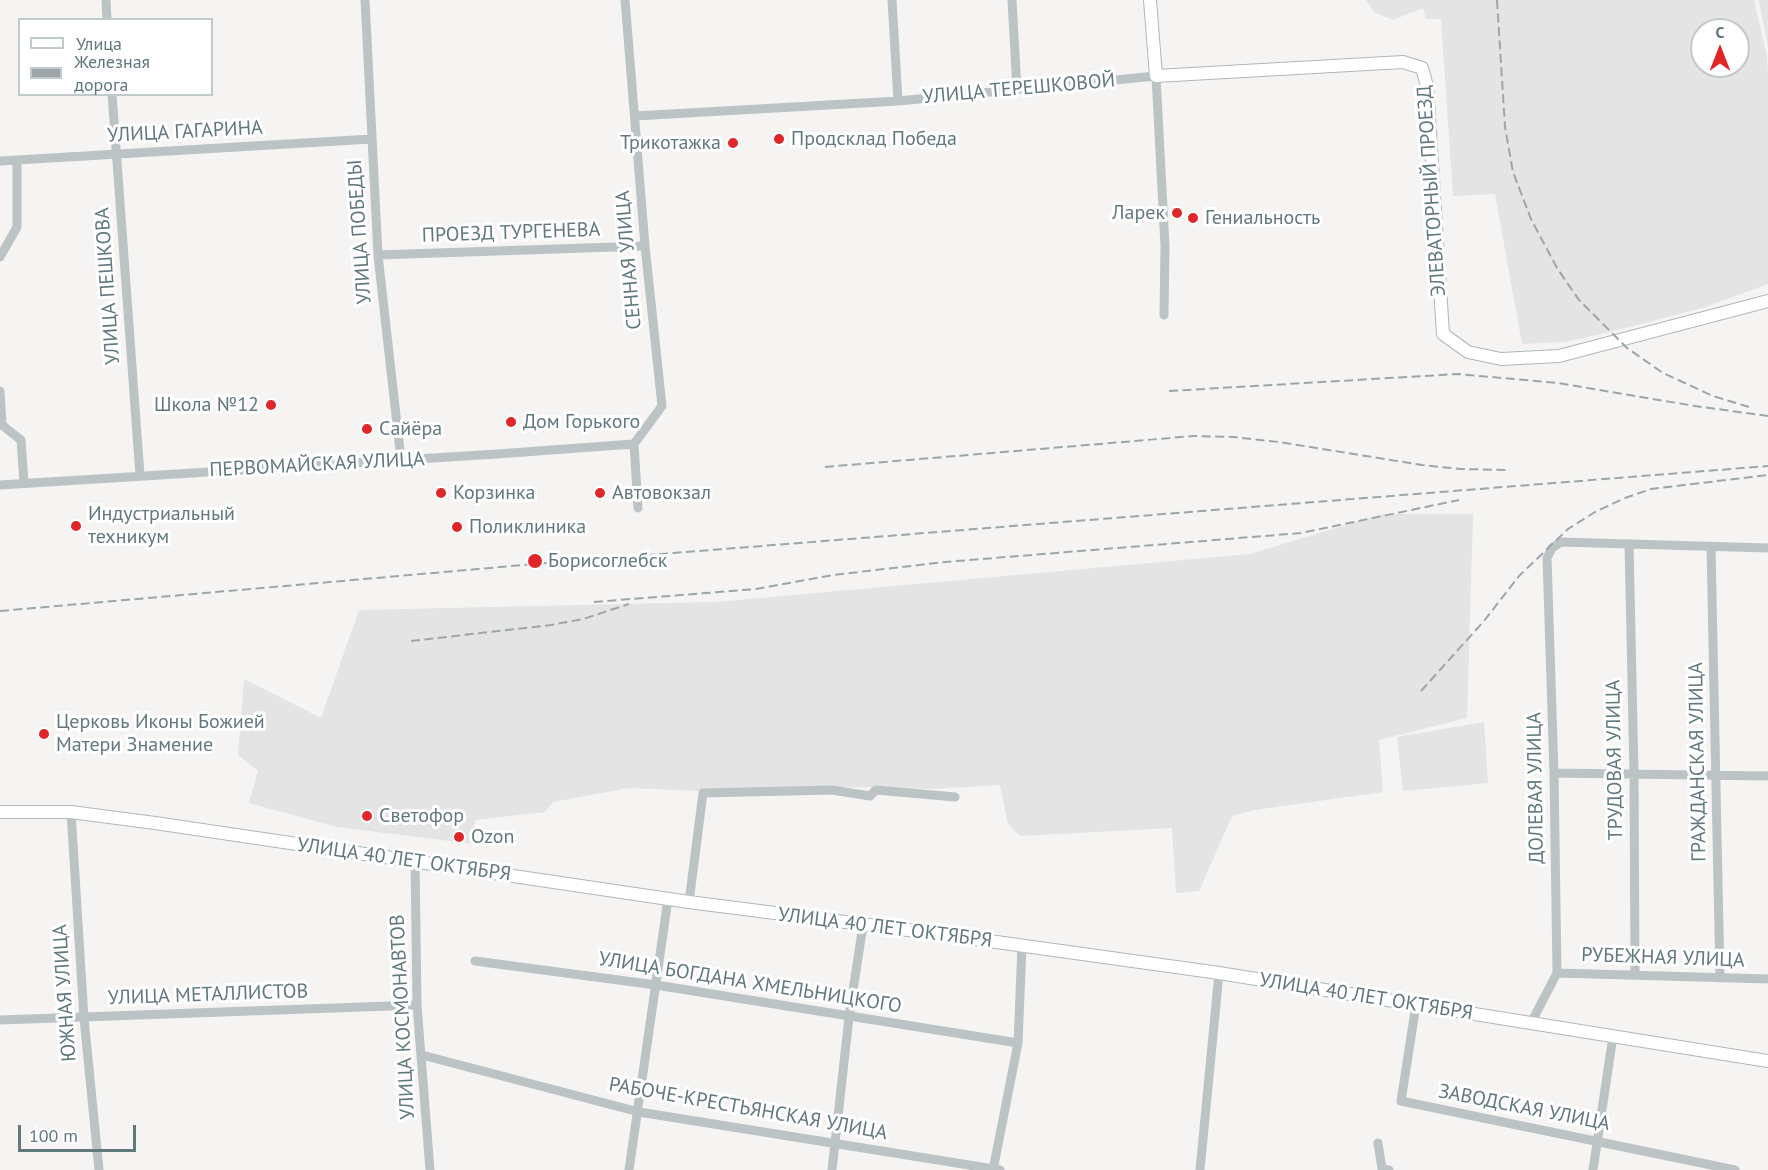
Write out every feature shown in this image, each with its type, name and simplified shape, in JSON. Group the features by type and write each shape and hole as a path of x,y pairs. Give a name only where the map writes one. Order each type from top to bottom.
{"street":[{"path":"106,0 107,18"},
{"name":"УЛИЦА ПОБЕДЫ","path":"366,0 378,255 401,460"},
{"name":"СЕННАЯ УЛИЦА","path":"625,0 645,246 662,406 634,444"},
{"path":"892,0 898,100"},
{"path":"1012,0 1017,90"},
{"path":"1150,0 1165,246 1164,315"},
{"name":"УЛИЦА ТЕРЕШКОВОЙ","path":"635,116 898,100 1156,76 1403,62"},
{"name":"ЭЛЕВАТОРНЫЙ ПРОЕЗД","path":"1403,62 1422,68 1427,86 1443,334 1468,352 1501,359 1559,356 1768,301"},
{"name":"УЛИЦА ПЕШКОВА","path":"112,96 140,476"},
{"name":"УЛИЦА ГАГАРИНА","path":"0,161 372,139"},
{"path":"0,257 17,227 17,160"},
{"name":"ПРОЕЗД ТУРГЕНЕВА","path":"378,255 645,246"},
{"path":"0,391 2,424 21,440 24,483"},
{"path":"634,444 638,508"},
{"name":"ПЕРВОМАЙСКАЯ УЛИЦА","path":"0,485 634,444"},
{"name":"ДОЛЕВАЯ УЛИЦА","path":"1531,1023 1557,973 1554,773 1547,558 1552,548 1561,542 1629,544"},
{"path":"1629,544 1768,548"},
{"name":"ТРУДОВАЯ УЛИЦА","path":"1629,544 1634,773 1635,975"},
{"name":"ГРАЖДАНСКАЯ УЛИЦА","path":"1711,547 1719,978"},
{"path":"1554,773 1768,776"},
{"path":"689,902 704,793 832,790 870,796 876,790 955,797"},
{"name":"УЛИЦА 40 ЛЕТ ОКТЯБРЯ","path":"0,812 71,812 689,902 1219,973 1768,1061"},
{"name":"ЮЖНАЯ УЛИЦА","path":"71,812 84,1018 99,1170"},
{"name":"УЛИЦА КОСМОНАВТОВ","path":"415,862 417,1005 430,1170"},
{"path":"629,1170 668,899"},
{"path":"832,1170 849,1017 863,925"},
{"path":"995,1169 1018,1043 1022,946"},
{"name":"УЛИЦА БОГДАНА ХМЕЛЬНИЦКОГО","path":"475,961 657,985 1018,1043"},
{"path":"1200,1170 1219,973"},
{"name":"РУБЕЖНАЯ УЛИЦА","path":"1557,973 1768,979"},
{"name":"УЛИЦА МЕТАЛЛИСТОВ","path":"0,1020 417,1005"},
{"name":"ЗАВОДСКАЯ УЛИЦА","path":"1416,1005 1401,1101 1735,1170"},
{"path":"1593,1170 1613,1036"},
{"name":"РАБОЧЕ-КРЕСТЬЯНСКАЯ УЛИЦА","path":"422,1055 639,1112 995,1169"},
{"path":"1378,1143 1382,1169 1389,1170"}],"shaded area":[{"path":"1366,0 1754,0 1767,56 1768,75 1768,284 1706,307 1626,328 1566,342 1522,344 1495,194 1453,196 1441,19 1426,19 1423,8 1393,20 1374,12"},
{"path":"1768,0 1768,48 1759,1"},
{"path":"1382,514 1473,514 1467,718 1379,740 1383,792 1255,810 1232,816 1199,891 1176,893 1172,828 1020,836 1008,824 1000,785 933,789 867,787 700,791 629,788 553,802 545,812 475,820 474,844 337,827 249,803 258,771 238,755 244,679 321,718 359,610 716,602 1250,554"},
{"path":"1484,722 1488,783 1403,791 1397,737"}],"railway":[{"path":"1497,0 1505,127 1513,172 1531,219 1557,268 1579,300 1627,348 1663,373 1713,396 1749,407"},
{"path":"1169,391 1458,374 1558,383 1768,416"},
{"path":"825,467 1194,436 1234,437 1279,442 1422,465 1460,469 1510,470"},
{"path":"0,611 535,564 1768,466"},
{"path":"1421,691 1484,621 1519,576 1568,529 1595,512 1651,489 1768,475"},
{"path":"594,602 756,589 833,575 945,562 1301,533 1459,500"},
{"path":"411,641 551,625 583,619 629,604"}],"place":[{"name":"Продсклад Победа","path":"779,139"},
{"name":"Трикотажка","path":"733,143"},
{"name":"Ларек","path":"1177,213"},
{"name":"Гениальность","path":"1193,218"},
{"name":"Школа №12","path":"271,405"},
{"name":"Дом Горького","path":"511,422"},
{"name":"Сайёра","path":"367,429"},
{"name":"Корзинка","path":"441,493"},
{"name":"Автовокзал","path":"600,493"},
{"name":"Индустриальный техникум","path":"76,526"},
{"name":"Поликлиника","path":"457,527"},
{"name":"Борисоглебск","path":"535,561"},
{"name":"Церковь Иконы Божией Матери Знамение","path":"44,734"},
{"name":"Светофор","path":"367,816"},
{"name":"Ozon","path":"459,837"}]}
